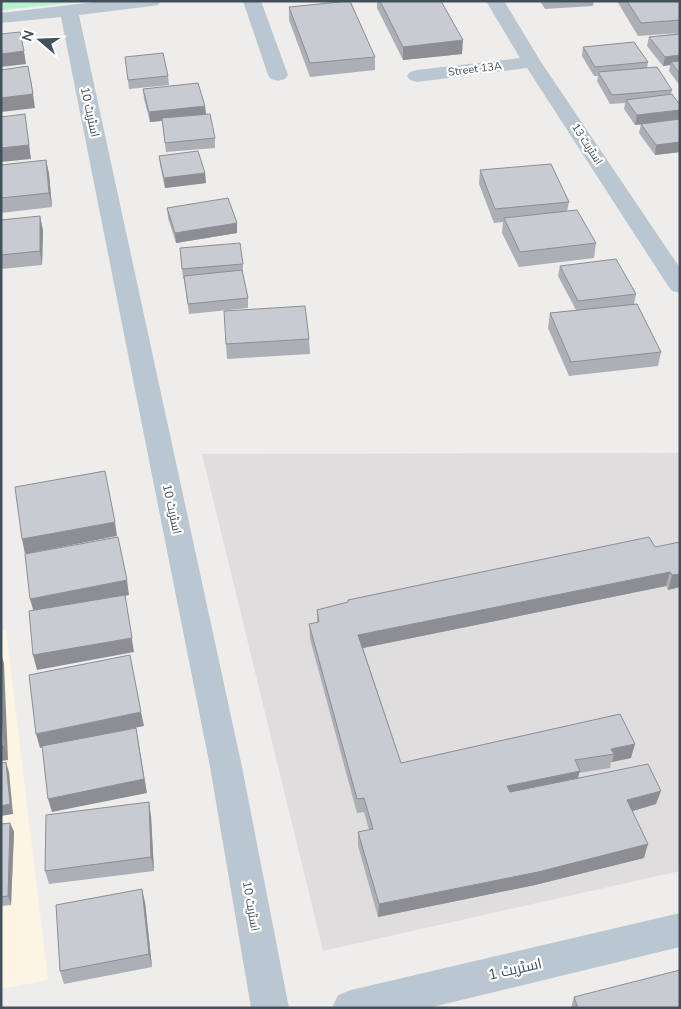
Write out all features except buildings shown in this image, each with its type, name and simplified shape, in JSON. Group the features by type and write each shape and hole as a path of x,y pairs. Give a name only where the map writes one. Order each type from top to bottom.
{"street":[{"path":"1,18 152,1"},
{"path":"252,1 278,75"},
{"name":"اسٹریٹ 13","path":"495,1 532,62 680,286"},
{"name":"اسٹریٹ 10","path":"69,10 226,767 270,1008"},
{"name":"Street 13A","path":"417,76 532,62"},
{"name":"اسٹریٹ 1","path":"351,1008 680,930"}],"shaded area":[{"path":"680,453 680,871 323,951 202,454"},
{"path":"6,630 48,980 1,989 1,631"}],"green space":[{"path":"1,1 90,1 1,10"}]}
